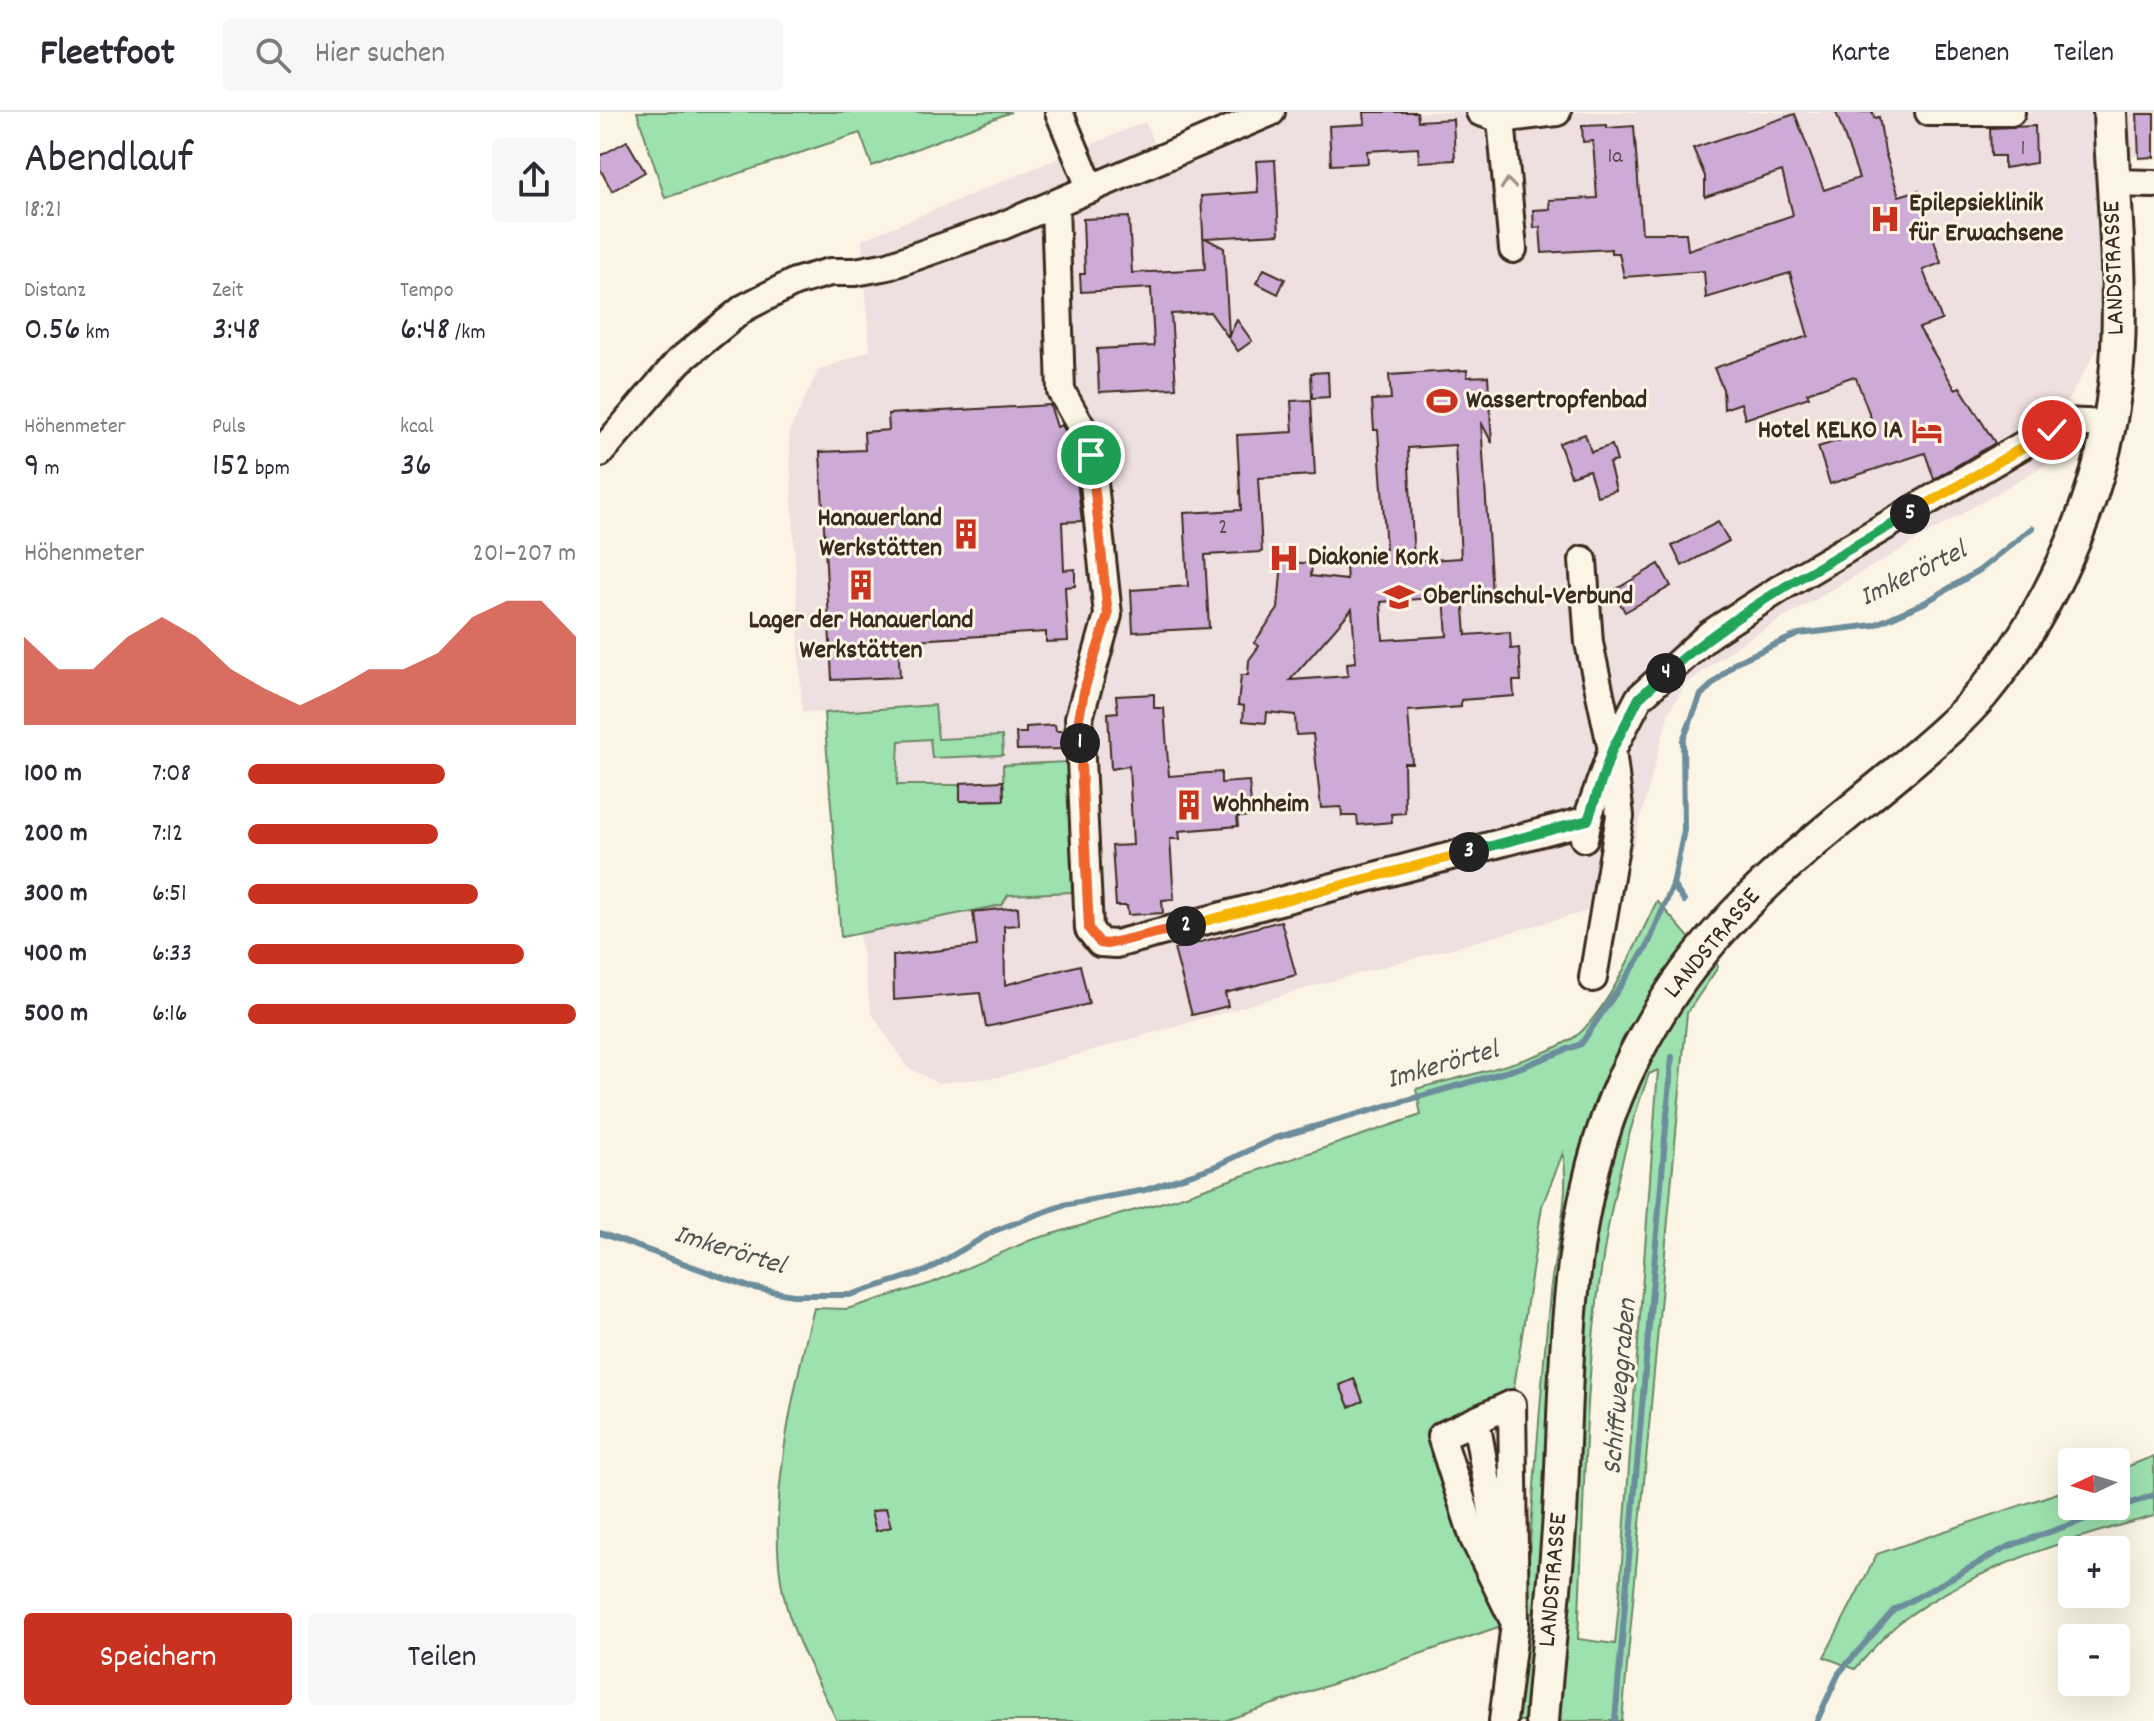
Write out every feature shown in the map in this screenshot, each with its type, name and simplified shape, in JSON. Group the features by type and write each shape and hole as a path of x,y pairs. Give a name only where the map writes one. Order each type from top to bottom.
{"main road":[{"name":"LANDSTRASSE","path":"1542,1721 1559,1535 1574,1265 1595,1160 1631,1061 1670,993 1730,916 1761,885 1912,760 1984,691 2047,594 2090,496 2109,424 2118,362 2110,112"}],"street":[{"path":"1059,112 1091,189"},
{"path":"600,453 679,361 744,308 795,282 830,272 855,272 888,266 1002,226 1271,112"},
{"path":"1513,249 1490,115 1557,112"},
{"path":"1929,112 2011,112"},
{"path":"2113,183 2154,184"},
{"path":"1055,205 1061,391 1087,437 1105,579 1106,627 1085,687 1079,718 1092,933 1100,943 1116,944 1586,830 1612,750 1639,698 1710,634 2063,418 2109,424"},
{"path":"1583,560 1595,679 1612,750 1620,816 1593,978"},
{"path":"1503,1721 1515,1623 1512,1404 1441,1436 1474,1539 1515,1623"},
{"path":"1476,1421 1515,1623"}],"shaded area":[{"name":"Diakonie Kork","path":"1247,112 2154,112 2154,156 2100,156 2104,337 2056,421 2047,464 1743,642 1686,684 1669,712 1618,903 1346,977 1000,1077 937,1083 906,1066 871,1012 859,934 841,937 824,713 802,712 789,432 818,371 870,350 862,240 1145,122 1155,146"}],"green space":[{"path":"637,112 1011,112 872,166 860,133 665,198"},
{"path":"935,705 938,739 1002,736 1003,755 932,758 930,739 899,741 897,785 960,785 961,801 1004,800 1003,765 1067,762 1072,892 1008,895 1002,905 841,937 824,713"},
{"path":"1657,901 1694,943 1622,1057 1553,1416 1528,1721 1503,1721 1510,1623 1224,1721 837,1721 806,1658 787,1609 779,1559 778,1524 784,1449 814,1308 847,1309 932,1283 1031,1240 1174,1199 1421,1115 1416,1089 1529,1058 1570,1040 1583,1030 1606,1001","holes":["1563,1153 1564,1205 1546,1334 1525,1618 1442,1436 1512,1400 1542,1206"]},
{"path":"1714,955 1718,967 1687,1013 1622,1721 1560,1721 1585,1266 1616,1126 1660,1033","holes":["1658,1070 1615,1644 1578,1639 1587,1424 1599,1282 1627,1142 1649,1074"]},
{"path":"2154,1456 2154,1516 2083,1536 2058,1536 2058,1544 1960,1585 1896,1625 1855,1669 1824,1657 1877,1554 2058,1493 2058,1520 2130,1520 2130,1465"}],"building":[{"path":"1364,112 1417,112 1418,121 1453,119 1455,160 1419,162 1418,148 1367,151 1368,163 1331,165 1329,126 1365,124"},
{"path":"1836,112 1873,112 1874,118 1879,117 1885,152 1899,196 1919,190 1941,263 1923,270 1942,320 1919,328 1955,389 1960,387 1995,443 1934,479 1925,453 1830,484 1818,447 1875,429 1856,378 1851,377 1807,393 1809,397 1745,419 1741,403 1724,409 1723,389 1714,368 1808,336 1790,273 1706,298 1704,271 1624,277 1619,253 1611,253 1611,249 1542,253 1540,227 1534,228 1533,210 1550,209 1549,200 1597,198 1593,141 1583,142 1582,126 1634,126 1642,233 1686,233 1688,250 1793,215 1782,171 1705,197 1705,176 1693,148 1795,114 1824,190 1859,178"},
{"path":"2137,114 2154,114 2154,157 2139,158"},
{"path":"2035,126 2036,163 2004,168 2004,156 1991,156 1990,128"},
{"path":"627,141 645,172 612,191 600,169 600,156"},
{"path":"1275,160 1279,234 1205,238 1224,248 1229,336 1237,320 1252,341 1238,351 1210,312 1171,314 1176,388 1099,392 1097,349 1154,346 1151,288 1081,292 1080,274 1085,274 1083,219 1129,217 1132,273 1205,269 1201,196 1258,192 1256,161"},
{"path":"1264,269 1285,279 1278,294 1256,283"},
{"name":"Oberlinschul-Verbund","path":"1467,370 1467,377 1488,376 1492,443 1481,422 1492,594 1463,596 1466,635 1510,632 1511,649 1519,648 1521,681 1513,681 1514,696 1461,700 1461,707 1408,711 1412,763 1404,763 1405,813 1391,814 1392,822 1358,825 1357,816 1342,816 1341,807 1321,808 1313,734 1296,735 1295,715 1267,712 1266,723 1243,721 1244,706 1238,705 1241,675 1248,675 1249,660 1259,646 1254,643 1278,609 1282,561 1312,564 1311,576 1347,580 1345,552 1386,549 1378,430 1374,430 1372,400 1391,399 1389,375","holes":["1455,445 1461,558 1414,561 1408,448","1444,597 1447,636 1383,640 1381,602","1352,609 1356,662 1347,663 1348,676 1290,680"]},
{"path":"1328,372 1329,397 1312,398 1311,373"},
{"path":"1311,400 1315,475 1258,478 1262,552 1205,555 1209,628 1133,632 1131,590 1188,586 1184,513 1241,510 1237,435 1293,432 1291,401"},
{"name":"Hanauerland Werkstätten","path":"1050,405 1057,427 1062,425 1072,443 1082,521 1062,522 1064,570 1075,569 1075,586 1065,587 1068,641 1046,642 1046,632 898,641 900,677 832,680 820,452 865,450 864,432 889,430 888,414"},
{"path":"1585,434 1591,452 1612,445 1617,461 1609,463 1616,490 1597,496 1589,470 1571,476 1559,443"},
{"path":"1718,522 1729,541 1682,566 1672,546"},
{"path":"1659,564 1671,586 1625,612 1613,591"},
{"name":"Wohnheim","path":"1154,694 1154,708 1164,708 1169,776 1221,772 1221,783 1249,781 1252,816 1237,817 1238,826 1179,831 1180,839 1170,839 1174,899 1162,900 1163,913 1128,915 1127,906 1116,906 1112,846 1133,845 1129,766 1111,769 1108,713 1118,712 1116,696"},
{"path":"1055,725 1056,731 1063,731 1064,749 1017,750 1016,733 1026,733 1026,727"},
{"path":"1003,781 1004,800 960,801 960,783"},
{"path":"1018,907 1019,925 1004,926 1005,985 1080,965 1089,1004 986,1027 980,993 894,1000 893,956 977,946 973,912"},
{"path":"1281,921 1296,975 1225,993 1228,1006 1192,1015 1174,949"},
{"path":"1354,1379 1363,1401 1349,1407 1340,1385"},
{"path":"886,1508 891,1527 876,1531 871,1512"}],"waterway":[{"name":"Imkerörtel","path":"600,1233 749,1287 793,1295 850,1295 926,1271 994,1231 1063,1205 1145,1190 1216,1166 1275,1138 1519,1068 1581,1044 1647,947 1673,885 1684,830 1683,740 1701,695 1736,662 1799,634 1874,625 1924,603 1980,570 2032,528"},
{"path":"1673,885 1684,901"},
{"name":"Schiffweggraben","path":"1615,1721 1672,1057"},
{"path":"1817,1721 1839,1673 1894,1610 2007,1547 2154,1495"}],"place":[{"name":"Epilepsieklinik für Erwachsene","path":"1885,219"},
{"name":"Wassertropfenbad","path":"1442,401"},
{"name":"Hotel KELKO 1A","path":"1927,431"},
{"name":"Hanauerland Werkstätten","path":"966,534"},
{"name":"Diakonie Kork","path":"1284,558"},
{"name":"Lager der Hanauerland Werkstätten","path":"861,585"},
{"name":"Oberlinschul-Verbund","path":"1399,597"},
{"name":"Wohnheim","path":"1189,805"}],"route":[{"path":"1091,455 1108,615 1085,687 1079,718 1089,929 1100,943 1116,944 1588,820 1612,750 1639,698 1710,634 1784,586 2052,430"}]}
